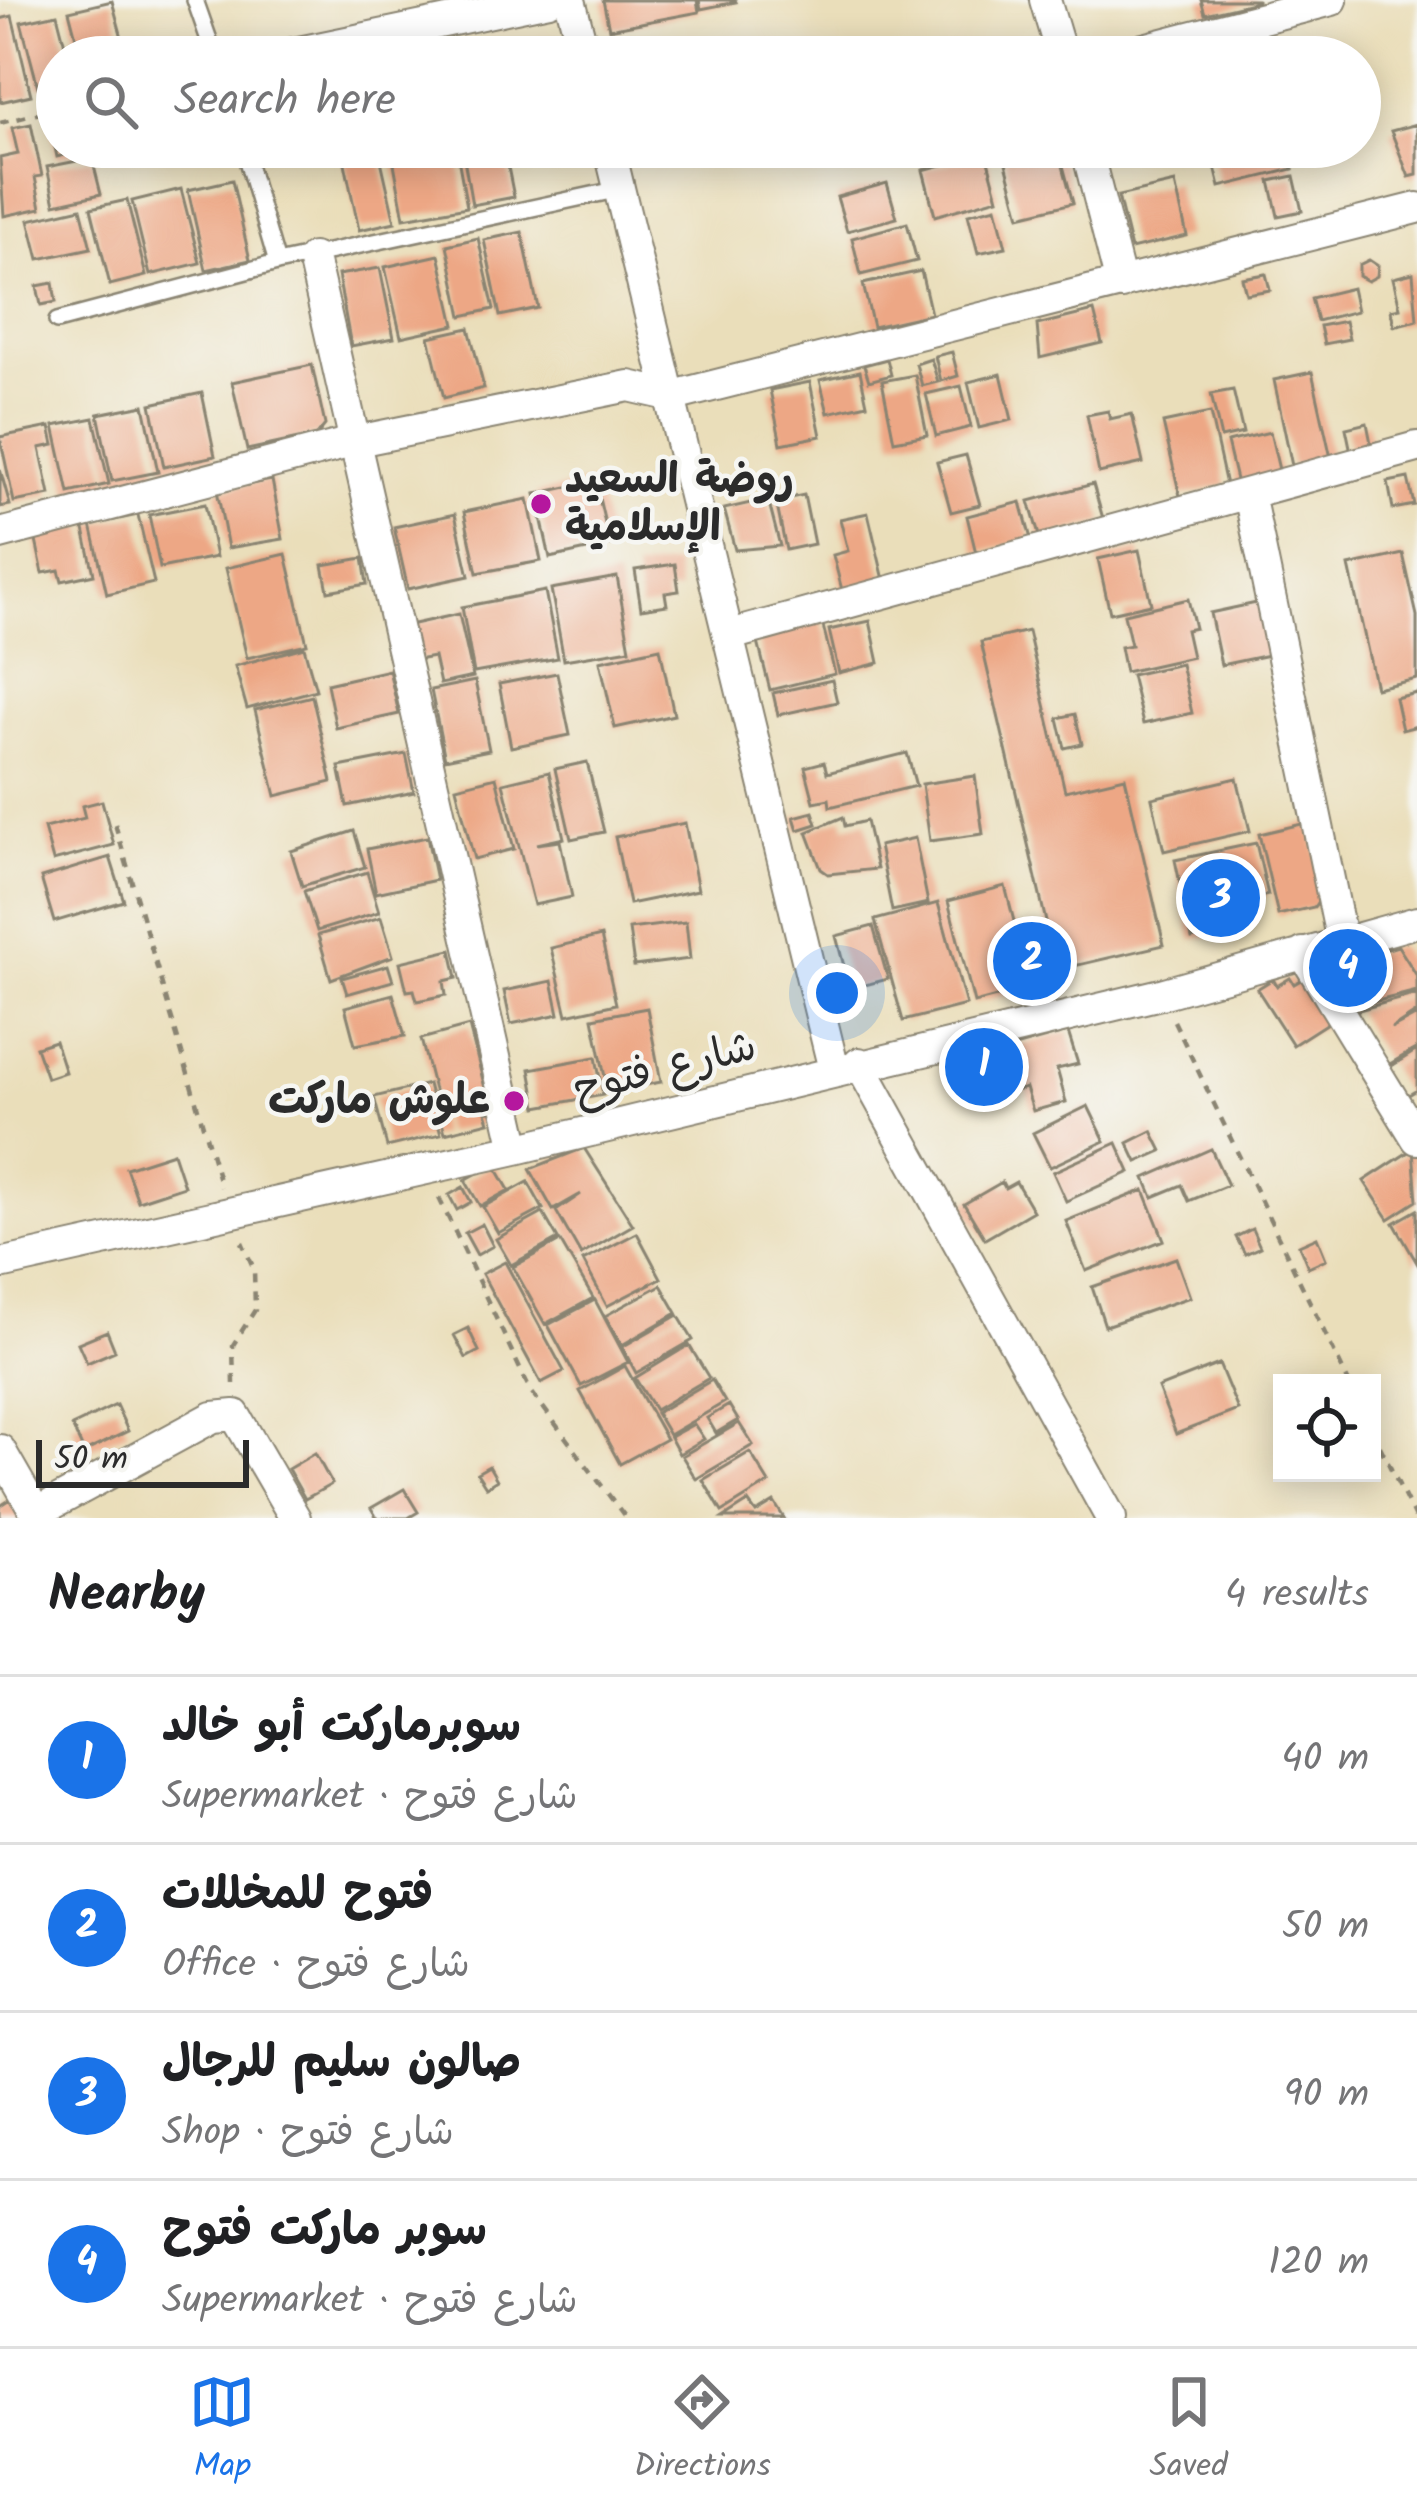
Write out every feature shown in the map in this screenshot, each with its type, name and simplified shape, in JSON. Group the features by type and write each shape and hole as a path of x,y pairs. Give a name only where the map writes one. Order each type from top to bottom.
{"street":[{"path":"376,36 549,0"},
{"path":"570,0 579,36"},
{"path":"1046,0 1056,36"},
{"path":"1194,36 1332,0"},
{"path":"614,168 730,635 847,1067 1111,1518"},
{"path":"1091,168 1121,284"},
{"path":"0,534 352,442 629,386 673,396 1417,208"},
{"path":"313,258 516,1149"},
{"path":"730,635 1417,447"},
{"path":"1250,494 1342,942"},
{"name":"شارع فتوح","path":"0,1264 516,1149 1161,994 1417,922"},
{"path":"1303,953 1417,1139"},
{"path":"0,1450 38,1515 213,1418 235,1415 296,1518"}],"lane":[{"path":"196,0 208,36"},
{"path":"249,168 278,263"},
{"path":"57,321 278,263 620,189"}],"path":[{"path":"0,123 36,114"},
{"path":"116,824 228,1212 254,1270 255,1310 233,1345 235,1415"},
{"path":"1161,994 1345,1374"},
{"path":"424,1166 530,1390 626,1518"},
{"path":"1381,1449 1414,1518"}],"building":[{"path":"603,0 697,0 699,12 609,29"},
{"path":"699,0 735,0 736,2 701,9"},
{"path":"1201,0 1257,0 1257,2 1205,14"},
{"path":"112,1 122,36 76,36 69,11"},
{"path":"57,14 63,36 36,36 36,79 21,22"},
{"path":"12,16 31,95 0,102 0,19"},
{"path":"31,124 36,168 42,176 35,177 41,208 4,216 0,158 18,154 12,128"},
{"path":"1417,124 1417,175 1409,177 1391,131"},
{"path":"47,168 94,168 101,194 55,204"},
{"path":"346,168 383,168 395,222 359,230"},
{"path":"395,168 460,168 467,207 404,218"},
{"path":"466,168 508,168 514,197 472,205"},
{"path":"990,168 998,198 935,216 923,170"},
{"path":"1007,168 1064,168 1073,203 1020,216"},
{"path":"1215,168 1293,169 1220,187"},
{"path":"1294,176 1302,211 1278,216 1270,181"},
{"path":"232,180 250,260 206,270 188,190"},
{"path":"887,183 897,218 847,231 837,197"},
{"path":"1175,183 1187,236 1131,249 1118,196"},
{"path":"181,189 200,263 150,275 132,201"},
{"path":"127,200 146,276 110,285 91,208"},
{"path":"996,207 1006,247 978,253 968,214"},
{"path":"81,208 91,248 39,259 29,220"},
{"path":"907,223 917,261 861,275 852,238"},
{"path":"522,232 538,308 500,316 484,240"},
{"path":"478,238 494,309 462,316 447,245"},
{"path":"439,255 455,325 401,337 385,267"},
{"path":"1369,260 1378,266 1377,276 1368,281 1359,276 1359,265"},
{"path":"380,268 394,338 351,346 338,275"},
{"path":"921,271 931,314 873,327 863,284"},
{"path":"1413,273 1417,320 1394,326 1391,310 1400,308 1393,278"},
{"path":"1266,274 1270,290 1246,294 1242,278"},
{"path":"53,283 56,302 41,305 37,286"},
{"path":"1352,288 1357,311 1317,321 1311,298"},
{"path":"1094,311 1102,343 1040,358 1037,325"},
{"path":"1345,321 1349,339 1324,344 1320,326"},
{"path":"469,328 484,388 444,398 429,337"},
{"path":"952,352 958,376 941,381 935,356"},
{"path":"887,359 891,375 869,381 864,365"},
{"path":"931,359 938,382 922,386 916,364"},
{"path":"312,365 325,425 317,435 247,450 232,382"},
{"path":"860,371 867,404 828,413 820,380"},
{"path":"1312,372 1331,458 1292,466 1274,380"},
{"path":"1001,374 1012,420 979,428 968,382"},
{"path":"915,375 927,435 894,441 882,381"},
{"path":"810,382 821,436 781,444 770,390"},
{"path":"961,386 971,427 936,436 926,394"},
{"path":"1233,390 1243,433 1221,438 1211,394"},
{"path":"202,393 215,456 164,467 151,404"},
{"path":"144,405 158,472 112,481 98,414"},
{"path":"1108,411 1110,419 1132,414 1143,463 1099,473 1087,415"},
{"path":"1210,413 1226,485 1180,496 1163,423"},
{"path":"94,418 109,484 69,493 54,426"},
{"path":"1367,423 1372,448 1351,452 1346,428"},
{"path":"50,427 54,445 40,448 50,495 14,502 0,437"},
{"path":"1270,432 1280,474 1237,484 1227,442"},
{"path":"966,455 980,505 951,512 937,462"},
{"path":"0,469 10,505 0,507"},
{"path":"1408,478 1414,505 1393,509 1388,482"},
{"path":"272,480 283,539 228,548 217,490"},
{"path":"595,481 610,545 550,558 536,494"},
{"path":"1093,484 1104,522 1040,539 1029,501"},
{"path":"804,495 814,544 786,550 776,501"},
{"path":"528,499 541,561 477,573 464,512"},
{"path":"768,499 780,546 735,550 724,509"},
{"path":"1021,502 1031,539 976,553 967,516"},
{"path":"205,504 216,557 160,568 149,515"},
{"path":"868,513 884,580 842,590 833,555 848,551 840,519"},
{"path":"455,514 469,576 408,589 394,527"},
{"path":"138,515 154,583 107,594 91,525"},
{"path":"83,525 94,574 62,581 59,570 43,573 35,536"},
{"path":"1139,550 1151,604 1110,613 1098,559"},
{"path":"286,554 307,644 247,658 226,568"},
{"path":"1403,554 1417,616 1417,679 1376,688 1349,566"},
{"path":"363,558 367,584 328,591 323,565"},
{"path":"675,564 679,591 665,593 667,605 641,609 635,570"},
{"path":"617,577 630,649 564,660 551,589"},
{"path":"545,591 558,658 474,673 462,607"},
{"path":"1188,599 1195,628 1186,630 1192,657 1125,672 1120,647 1131,645 1124,614"},
{"path":"1261,602 1273,654 1221,665 1210,613"},
{"path":"459,614 473,677 440,684 434,657 417,660 409,625"},
{"path":"821,618 835,674 770,690 756,634"},
{"path":"870,621 879,663 839,673 829,630"},
{"path":"1028,631 1065,791 1125,777 1164,945 1070,967 1054,956 981,642"},
{"path":"304,647 316,690 247,709 235,666"},
{"path":"660,648 674,715 615,728 600,661"},
{"path":"1181,664 1192,713 1143,724 1131,675"},
{"path":"389,670 399,714 336,728 327,684"},
{"path":"557,673 570,735 511,747 499,684"},
{"path":"832,680 837,702 778,715 773,693"},
{"path":"475,681 489,750 445,759 431,690"},
{"path":"1417,693 1417,726 1402,730 1395,698"},
{"path":"312,696 332,782 276,796 255,710"},
{"path":"1075,714 1082,744 1065,748 1058,718"},
{"path":"907,753 916,786 830,807 829,799 814,802 805,767 824,762 827,773"},
{"path":"406,754 414,792 347,806 339,767"},
{"path":"587,762 604,832 571,839 555,769"},
{"path":"549,772 564,838 537,844 560,841 572,897 534,905 503,783"},
{"path":"975,776 983,834 930,841 922,784"},
{"path":"496,777 514,849 474,859 456,787"},
{"path":"1237,778 1250,831 1164,851 1152,798"},
{"path":"102,801 114,845 53,861 44,828 85,818 82,806"},
{"path":"813,812 817,824 798,830 794,817"},
{"path":"843,817 845,826 866,821 877,869 828,874 821,869 807,832"},
{"path":"1310,822 1325,891 1314,907 1278,915 1259,834"},
{"path":"685,823 698,890 629,904 615,837"},
{"path":"354,831 365,867 302,886 291,851"},
{"path":"427,837 436,880 376,893 367,849"},
{"path":"915,838 928,903 892,911 879,846"},
{"path":"1256,843 1268,895 1216,906 1222,932 1192,939 1175,860"},
{"path":"110,857 124,901 54,922 41,878"},
{"path":"367,872 379,912 317,931 304,891"},
{"path":"1005,886 1031,988 974,1003 948,901"},
{"path":"938,903 966,1005 903,1021 875,920"},
{"path":"381,917 393,956 331,979 318,935"},
{"path":"686,922 690,959 634,966 629,929"},
{"path":"873,926 888,979 850,989 836,936"},
{"path":"601,936 616,1004 567,1015 551,948"},
{"path":"1398,946 1417,976 1417,991 1362,1005 1337,964"},
{"path":"451,950 457,978 444,981 446,995 417,1001 414,990 407,991 400,962"},
{"path":"388,965 393,981 347,994 342,978"},
{"path":"1308,976 1335,1018 1293,1045 1257,989 1273,979 1277,986 1290,978 1294,984"},
{"path":"552,981 559,1014 511,1024 504,991"},
{"path":"393,994 405,1036 355,1045 345,1007"},
{"path":"1417,994 1417,1012 1391,1029 1417,1015 1417,1048 1388,1065 1355,1011"},
{"path":"647,1008 661,1082 608,1092 593,1018"},
{"path":"469,1026 491,1111 486,1112 489,1122 445,1133 421,1039"},
{"path":"1068,1032 1078,1064 1057,1069 1066,1102 1033,1111 1026,1088 1019,1090 1007,1049"},
{"path":"55,1041 65,1072 47,1078 36,1047"},
{"path":"1417,1050 1417,1090 1407,1096 1390,1067"},
{"path":"596,1057 603,1095 537,1107 530,1069"},
{"path":"428,1084 441,1134 387,1147 374,1097"},
{"path":"1088,1106 1105,1141 1050,1167 1033,1133"},
{"path":"1152,1131 1162,1151 1137,1162 1128,1143"},
{"path":"1117,1143 1130,1172 1066,1201 1053,1172"},
{"path":"584,1148 633,1225 581,1255 556,1211 581,1194 553,1210 530,1169"},
{"path":"1211,1149 1228,1185 1189,1201 1182,1185 1153,1197 1145,1178"},
{"path":"1413,1149 1417,1201 1389,1219 1364,1181"},
{"path":"173,1153 184,1186 138,1201 126,1168"},
{"path":"494,1164 509,1190 480,1206 465,1180"},
{"path":"528,1182 543,1209 498,1233 483,1207"},
{"path":"1002,1182 1005,1188 1016,1182 1033,1211 985,1239 964,1204"},
{"path":"463,1187 471,1202 457,1210 449,1195"},
{"path":"1144,1190 1164,1240 1086,1271 1066,1221"},
{"path":"1417,1210 1417,1263 1394,1223"},
{"path":"543,1213 558,1239 511,1265 496,1239"},
{"path":"482,1224 493,1246 477,1255 465,1233"},
{"path":"1252,1229 1260,1247 1245,1254 1236,1237"},
{"path":"637,1233 661,1278 607,1306 583,1261"},
{"path":"1317,1237 1326,1259 1308,1267 1299,1245"},
{"path":"560,1241 593,1298 545,1324 513,1267"},
{"path":"1176,1258 1190,1297 1105,1326 1092,1287"},
{"path":"505,1262 564,1371 541,1383 482,1274"},
{"path":"661,1285 677,1313 622,1345 605,1316"},
{"path":"595,1300 628,1362 581,1386 548,1325"},
{"path":"678,1315 693,1340 636,1373 622,1347"},
{"path":"468,1328 479,1351 466,1358 454,1335"},
{"path":"107,1331 115,1351 87,1363 78,1343"},
{"path":"689,1345 709,1378 655,1410 635,1378"},
{"path":"1219,1364 1238,1410 1176,1434 1158,1388"},
{"path":"625,1366 666,1439 620,1464 580,1391"},
{"path":"712,1380 725,1402 669,1435 656,1413"},
{"path":"116,1405 128,1431 84,1452 72,1426"},
{"path":"729,1405 738,1420 716,1433 707,1418"},
{"path":"739,1423 753,1445 696,1479 682,1456"},
{"path":"694,1424 704,1439 679,1454 670,1437"},
{"path":"750,1452 769,1483 722,1512 703,1480"},
{"path":"315,1453 332,1484 305,1499 288,1469"},
{"path":"489,1466 497,1480 486,1487 477,1473"},
{"path":"404,1489 418,1512 408,1518 377,1518 371,1508"},
{"path":"11,1499 23,1518 0,1518 0,1506"},
{"path":"748,1502 756,1513 774,1502 784,1518 723,1518"}],"place":[{"name":"روضة السعيد الإسلامية","path":"541,504"},
{"name":"صالون سليم للرجال","path":"1221,898"},
{"name":"فتوح للمخللات","path":"1032,961"},
{"name":"سوبر ماركت فتوح","path":"1348,968"},
{"name":"سوبرماركت أبو خالد","path":"984,1067"},
{"name":"علوش ماركت","path":"514,1101"}]}
